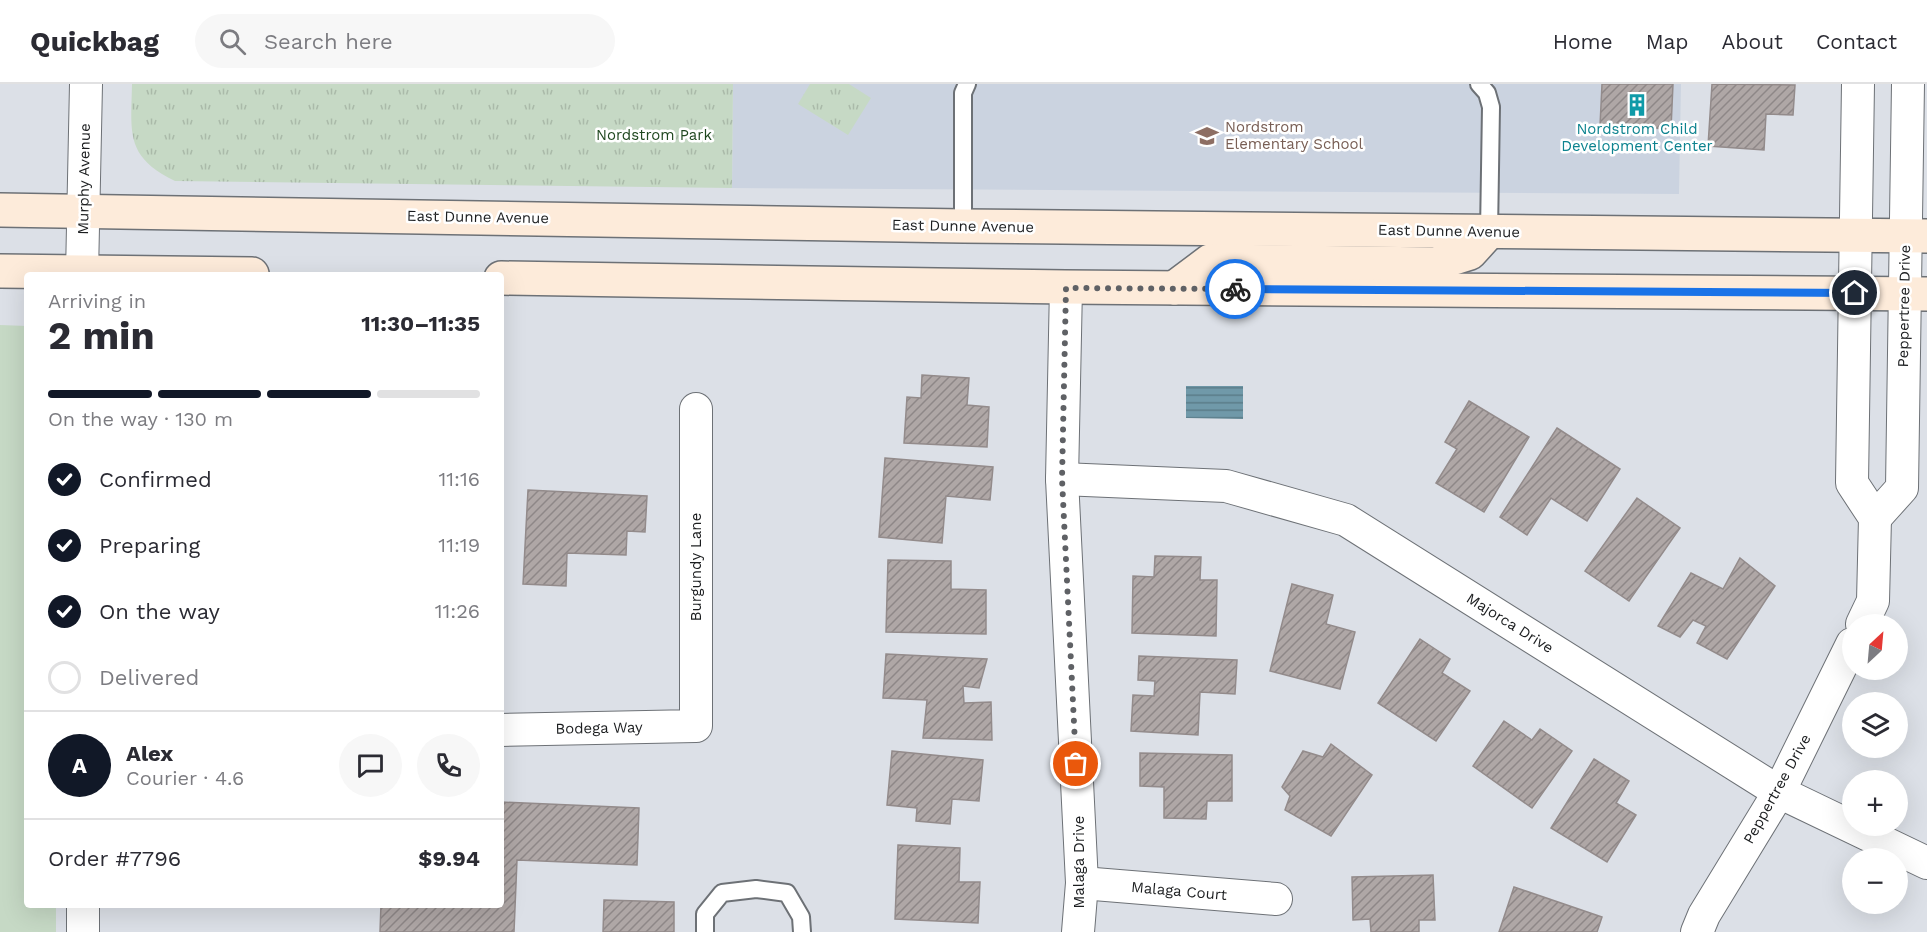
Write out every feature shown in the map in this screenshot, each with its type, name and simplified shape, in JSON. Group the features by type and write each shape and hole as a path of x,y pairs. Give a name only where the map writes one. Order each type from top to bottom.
{"main road":[{"name":"East Dunne Avenue","path":"0,210 963,226 1916,236"},
{"path":"1174,288 1210,261 1435,264 1470,253 1490,232"},
{"path":"0,272 24,272"},
{"path":"504,279 1066,288 1915,294"}],"street":[{"name":"Murphy Avenue","path":"82,272 86,84"},
{"path":"1858,84 1852,483 1875,518 1874,601 1867,614"},
{"name":"Peppertree Drive","path":"1875,518 1902,488 1915,294 1916,236 1908,84"},
{"name":"Malaga Drive","path":"1066,288 1062,479 1082,883 1078,932"},
{"name":"Burgundy Lane","path":"696,409 696,726"},
{"name":"Majorca Drive","path":"1062,479 1226,486 1346,520 1779,792 1927,863"},
{"name":"Peppertree Drive","path":"1697,932 1704,915 1779,792 1842,664"},
{"name":"Bodega Way","path":"504,730 696,726"},
{"name":"Malaga Court","path":"1082,883 1276,899"},
{"path":"82,932 83,908"}],"lane":[{"path":"963,226 963,93 967,84"},
{"path":"1479,84 1487,93 1491,107 1490,232"},
{"path":"705,932 705,914 722,893 756,889 787,893 801,917 802,932"}],"shaded area":[{"name":"Nordstrom Elementary School","path":"733,84 1681,84 1679,194 732,188"}],"green space":[{"name":"Nordstrom Park","path":"132,84 733,84 732,188 175,181 147,163 134,142 131,116"},
{"path":"810,84 849,84 871,98 848,135 798,104"},
{"path":"0,325 24,326 24,908 56,908 56,932 0,932"}],"water":[{"path":"1186,386 1243,386 1243,419 1186,418"}],"building":[{"name":"Nordstrom Child Development Center","path":"1602,84 1673,84 1671,129 1600,126"},
{"path":"1712,84 1795,85 1793,115 1766,114 1764,150 1708,146"},
{"path":"922,375 969,378 967,405 989,407 987,447 904,443 907,397 921,398"},
{"path":"1469,401 1529,437 1484,512 1436,483 1457,449 1445,442"},
{"path":"1557,428 1620,469 1587,521 1551,498 1527,535 1500,517"},
{"path":"885,458 993,467 990,500 946,496 942,543 879,537"},
{"path":"528,490 647,496 645,532 627,531 626,555 567,553 566,586 523,584"},
{"path":"1637,498 1680,528 1629,601 1585,571"},
{"path":"1155,556 1201,557 1200,580 1217,580 1216,636 1132,633 1133,576 1154,577"},
{"path":"1740,558 1775,586 1727,659 1697,643 1706,626 1693,620 1680,637 1658,626 1691,573 1723,589"},
{"path":"888,560 951,561 951,589 986,590 986,634 886,632"},
{"path":"1292,584 1333,595 1326,624 1355,632 1340,689 1270,671"},
{"path":"1420,639 1450,659 1442,673 1470,691 1436,741 1378,703"},
{"path":"886,654 987,659 979,688 963,686 964,703 991,702 992,740 923,738 927,700 883,698"},
{"path":"1139,656 1237,660 1235,694 1200,692 1198,735 1131,731 1133,695 1154,696 1155,681 1138,680"},
{"path":"1504,721 1532,740 1540,729 1572,751 1532,808 1473,766"},
{"path":"1331,744 1372,775 1331,836 1285,810 1290,796 1282,787 1303,751 1323,757"},
{"path":"892,751 983,760 979,801 952,799 950,824 916,821 917,808 887,805"},
{"path":"1140,753 1232,755 1232,801 1207,801 1206,819 1164,818 1164,787 1140,786"},
{"path":"1594,759 1629,781 1616,803 1636,815 1607,862 1551,828"},
{"path":"504,802 639,808 637,865 517,860 514,932 380,932 381,908 504,908"},
{"path":"898,845 960,848 959,882 980,882 978,923 895,919"},
{"path":"1433,875 1435,920 1419,920 1419,932 1371,932 1370,919 1353,920 1352,877"},
{"path":"1514,887 1602,917 1597,932 1499,932"},
{"path":"604,900 674,902 674,932 603,932"}],"way so far":[{"path":"1076,764 1062,479 1066,288 1235,289"}],"place":[{"name":"Nordstrom Child Development Center","path":"1637,105"},
{"name":"Nordstrom Elementary School","path":"1207,136"}],"route":[{"path":"1235,289 1855,293"}]}
